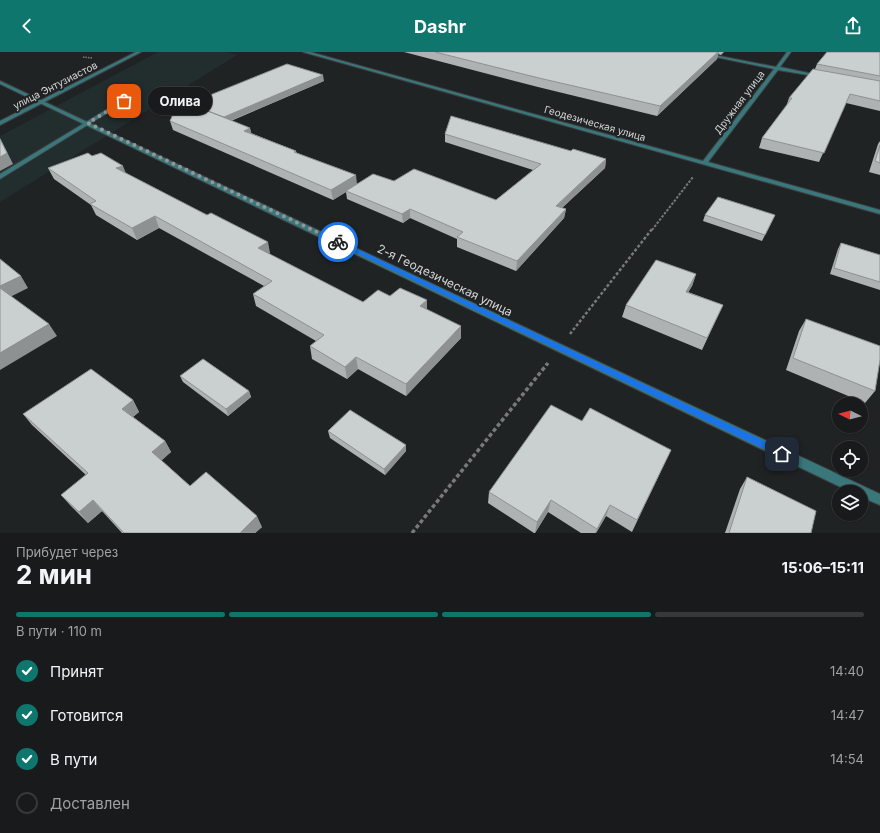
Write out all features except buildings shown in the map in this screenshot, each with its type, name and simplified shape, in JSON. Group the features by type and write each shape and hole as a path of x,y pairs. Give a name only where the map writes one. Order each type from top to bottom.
{"street":[{"name":"улица Энтузиастов","path":"0,123 139,52"},
{"name":"Геодезическая улица","path":"305,52 880,212"},
{"path":"693,52 820,77"},
{"name":"Дружная улица","path":"704,163 789,52"},
{"name":"2-я Геодезическая улица","path":"1,83 880,500"},
{"path":"0,177 136,94"}],"shaded area":[{"path":"158,52 226,52 237,55 0,202 0,136"}],"way so far":[{"path":"124,101 88,123 338,242"}],"place":[{"name":"Олива","path":"124,101"}],"route":[{"path":"338,242 782,454"}]}
